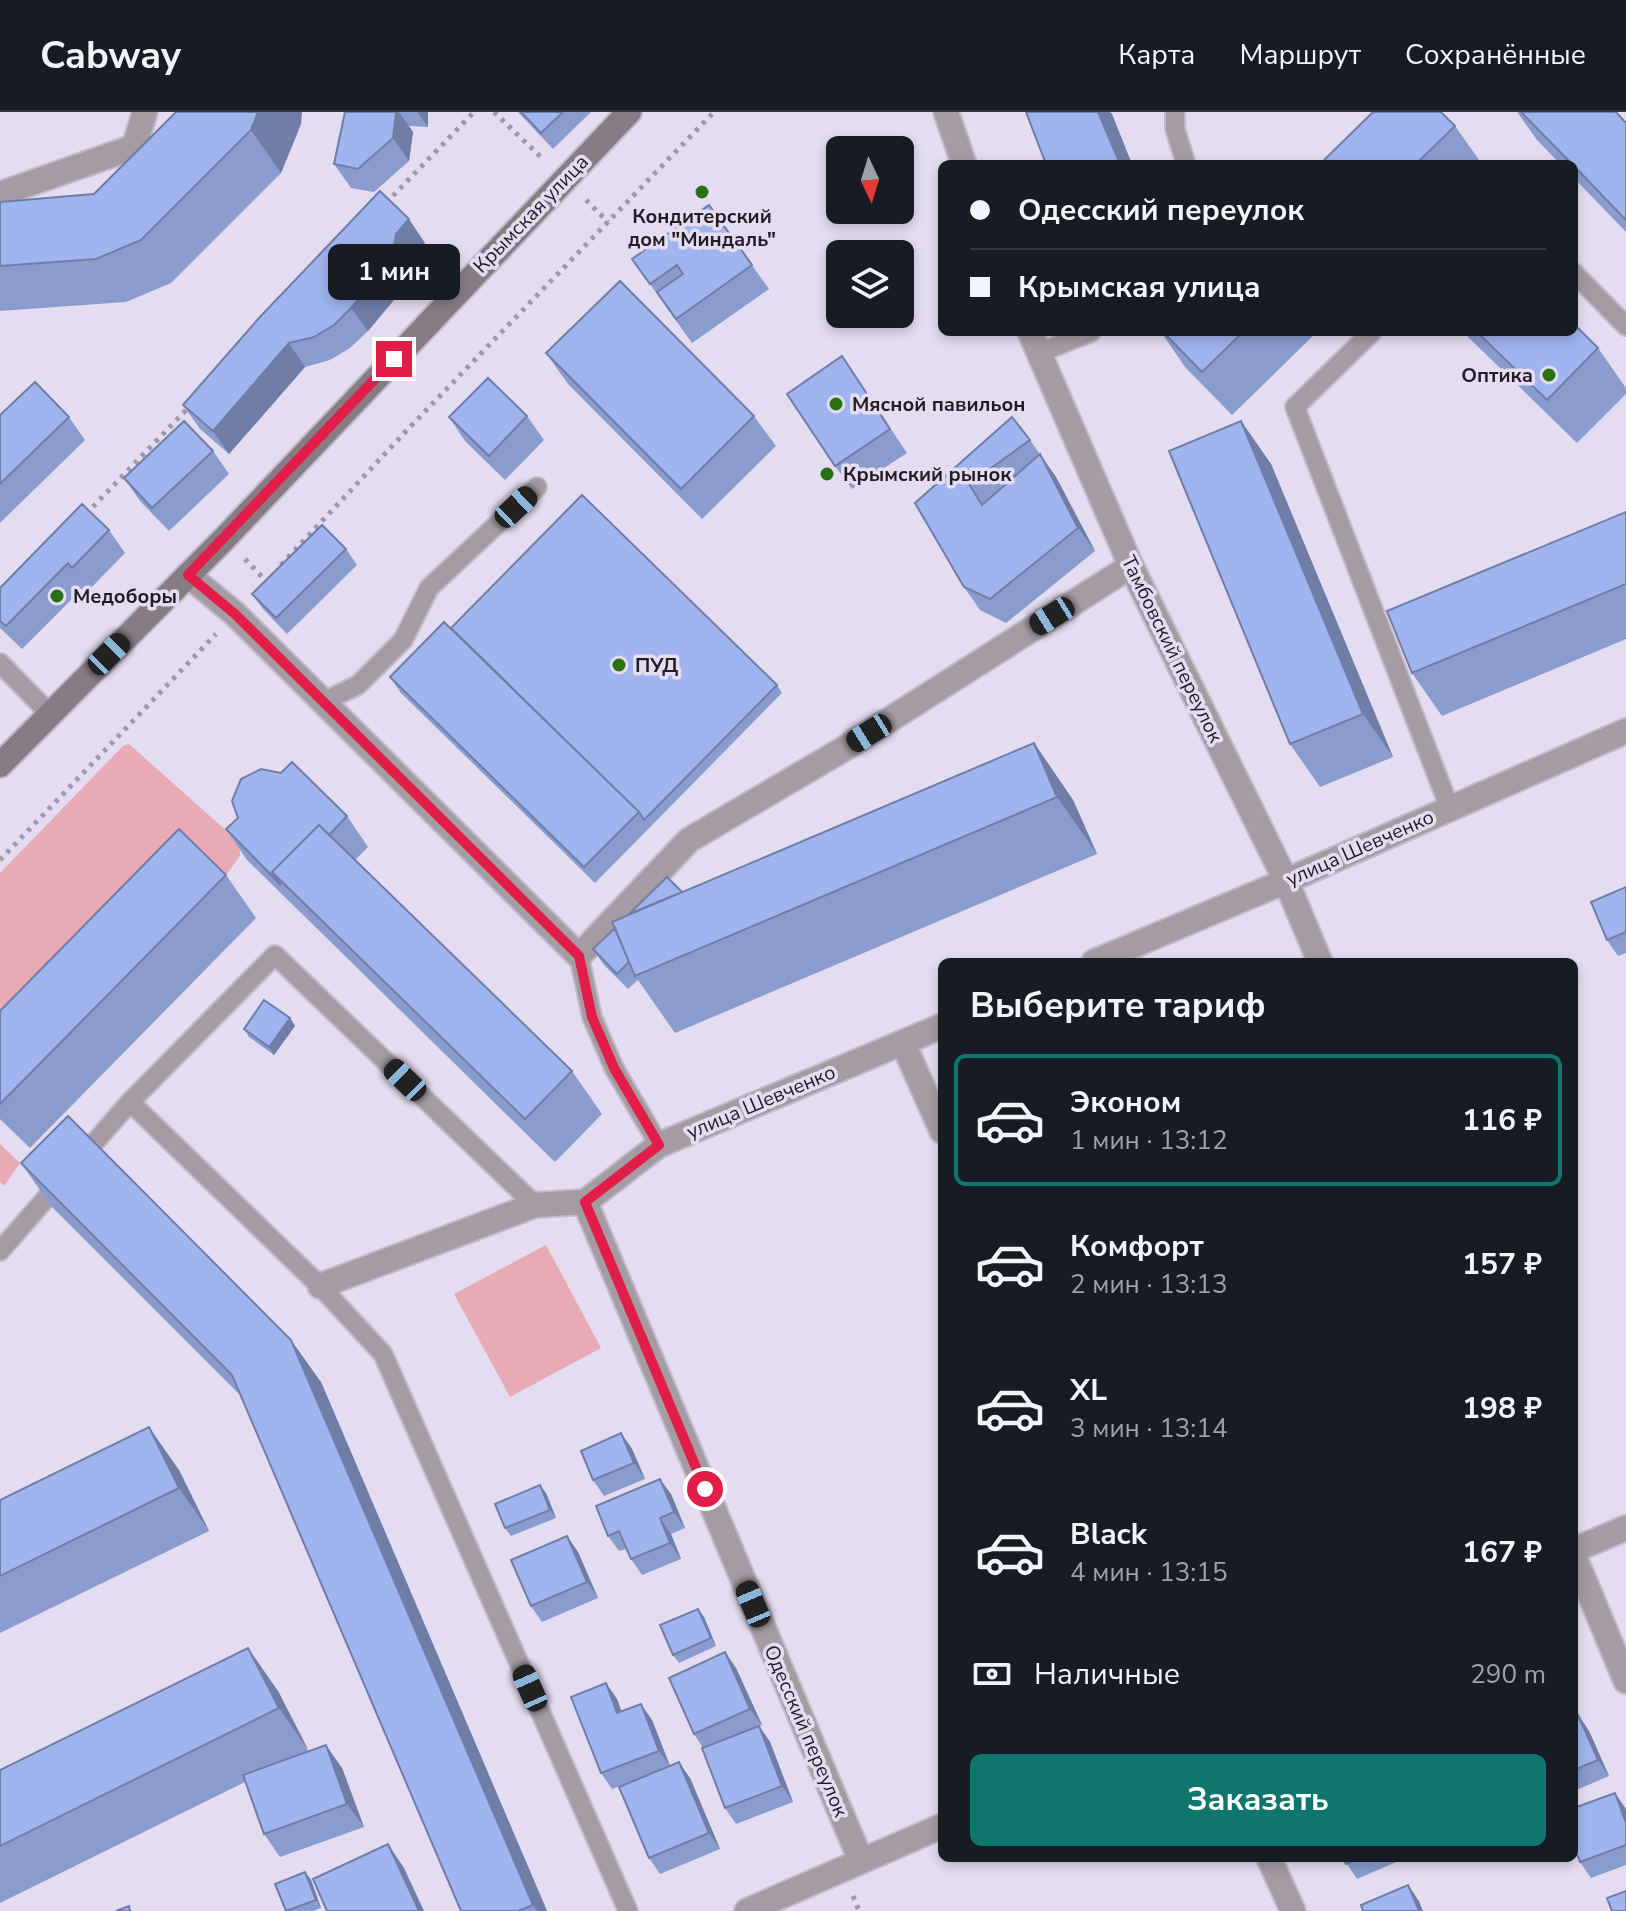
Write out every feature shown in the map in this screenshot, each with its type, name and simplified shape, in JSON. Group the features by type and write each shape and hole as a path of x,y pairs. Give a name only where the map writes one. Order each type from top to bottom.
{"main road":[{"name":"Крымская улица","path":"0,765 188,575 629,112"}],"street":[{"path":"0,194 134,147 145,112"},
{"path":"946,112 963,160"},
{"name":"Тамбовский переулок","path":"1035,342 1131,566 1286,881 1318,958"},
{"path":"188,575 235,614 579,956 689,840 842,750 1131,566"},
{"name":"улица Шевченко","path":"1103,958 1626,731"},
{"name":"улица Шевченко","path":"585,1202 659,1145 938,1028"},
{"path":"903,1043 938,1122"},
{"path":"320,1286 535,1205 585,1202"},
{"name":"Одесский переулок","path":"585,1202 861,1861"},
{"path":"1578,1551 1626,1528"},
{"path":"1578,1563 1626,1681"},
{"path":"747,1911 938,1828"},
{"path":"1271,1862 1293,1911"}],"lane":[{"path":"1175,112 1175,129 1185,160"},
{"path":"1578,277 1626,326"},
{"path":"1035,342 1069,336"},
{"path":"1368,336 1295,407 1450,809"},
{"path":"323,702 358,685 403,640 429,588 537,487"},
{"path":"0,663 49,713"},
{"path":"0,1251 130,1102 275,955 535,1205"},
{"path":"579,956 592,1017 614,1068 659,1145"},
{"path":"130,1102 320,1286 383,1354 628,1911"}],"path":[{"path":"376,214 474,112"},
{"path":"0,860 409,428 714,112"},
{"path":"84,517 191,406"}],"shaded area":[{"path":"129,744 239,842 240,856 220,883 0,1084 0,873 123,746"},
{"path":"0,1144 20,1163 4,1186 0,1182"},
{"path":"546,1245 601,1348 510,1397 454,1294"}],"building":[{"path":"176,112 258,112 251,130 141,240 96,259 0,266 0,202 94,194"},
{"path":"345,112 396,112 393,138 358,169 334,164"},
{"path":"521,112 563,112 541,133"},
{"path":"1026,112 1098,112 1118,160 1044,160"},
{"path":"1373,112 1441,112 1455,126 1420,160 1324,160"},
{"path":"1521,112 1616,112 1626,123 1626,220 1578,170 1578,160 1568,160"},
{"path":"380,191 409,219 396,234 393,252 382,272 334,325 314,337 289,343 213,431 183,405 259,318"},
{"path":"709,205 752,265 676,319 657,292 683,274 677,265 650,284 632,259"},
{"path":"620,281 754,416 681,489 546,353"},
{"path":"1578,328 1598,348 1547,400 1481,336 1578,336"},
{"path":"1167,336 1239,336 1202,372"},
{"path":"842,356 890,429 835,466 787,394"},
{"path":"488,378 527,416 489,456 449,417"},
{"path":"35,382 69,417 0,484 0,415"},
{"path":"1012,417 1030,440 969,484 982,505 1040,454 1078,528 990,599 964,587 915,503"},
{"path":"184,421 213,451 152,508 124,478"},
{"path":"1241,421 1363,714 1290,744 1169,451"},
{"name":"ПУД","path":"582,495 777,685 644,820 451,628"},
{"path":"82,504 109,530 72,568 68,563 6,626 0,621 0,588"},
{"path":"1626,512 1626,584 1412,673 1387,611"},
{"path":"322,525 346,549 276,618 252,594"},
{"path":"444,622 639,812 584,867 390,677"},
{"path":"1034,743 1057,797 635,976 612,922"},
{"path":"292,762 347,816 329,835 319,825 272,872 281,885 226,829 238,818 232,801 241,779 261,769 281,773"},
{"path":"319,825 572,1071 525,1119 272,872"},
{"path":"179,829 226,875 0,1104 0,1011"},
{"path":"667,877 682,892 629,914"},
{"path":"1626,887 1626,932 1607,940 1591,902"},
{"path":"615,928 629,962 617,974 593,949"},
{"path":"264,1000 290,1018 269,1047 244,1029"},
{"path":"68,1116 291,1340 533,1905 518,1911 461,1911 232,1375 21,1163"},
{"path":"149,1427 179,1488 0,1576 0,1500"},
{"path":"621,1433 634,1463 593,1480 581,1451"},
{"path":"660,1479 674,1512 660,1518 670,1543 631,1559 619,1531 608,1536 596,1506"},
{"path":"540,1485 550,1510 505,1528 495,1504"},
{"path":"567,1536 587,1582 531,1606 511,1560"},
{"path":"698,1609 711,1638 673,1655 660,1625"},
{"path":"248,1648 279,1708 0,1846 0,1770"},
{"path":"725,1652 750,1709 694,1734 669,1678"},
{"path":"606,1683 617,1713 641,1704 659,1751 601,1773 571,1697"},
{"path":"1578,1715 1598,1760 1578,1768"},
{"path":"759,1726 782,1786 725,1808 702,1748"},
{"path":"326,1745 347,1804 264,1834 243,1775"},
{"path":"679,1762 709,1833 649,1858 619,1787"},
{"path":"1615,1793 1626,1823 1626,1845 1580,1862 1578,1807"},
{"path":"388,1844 419,1911 327,1911 313,1879"},
{"path":"305,1872 316,1900 286,1911 275,1884"},
{"path":"1408,1885 1419,1911 1363,1911 1361,1905"},
{"path":"1626,1891 1626,1911 1612,1911 1607,1898"}],"place":[{"name":"Кондитерский дом \"Миндаль\"","path":"702,192"},
{"name":"Оптика","path":"1549,375"},
{"name":"Мясной павильон","path":"836,404"},
{"name":"Крымский рынок","path":"827,474"},
{"name":"Медоборы","path":"57,596"},
{"name":"ПУД","path":"619,665"}],"route":[{"path":"394,359 188,575 235,614 579,956 592,1017 614,1068 659,1145 585,1202 705,1489"}]}
